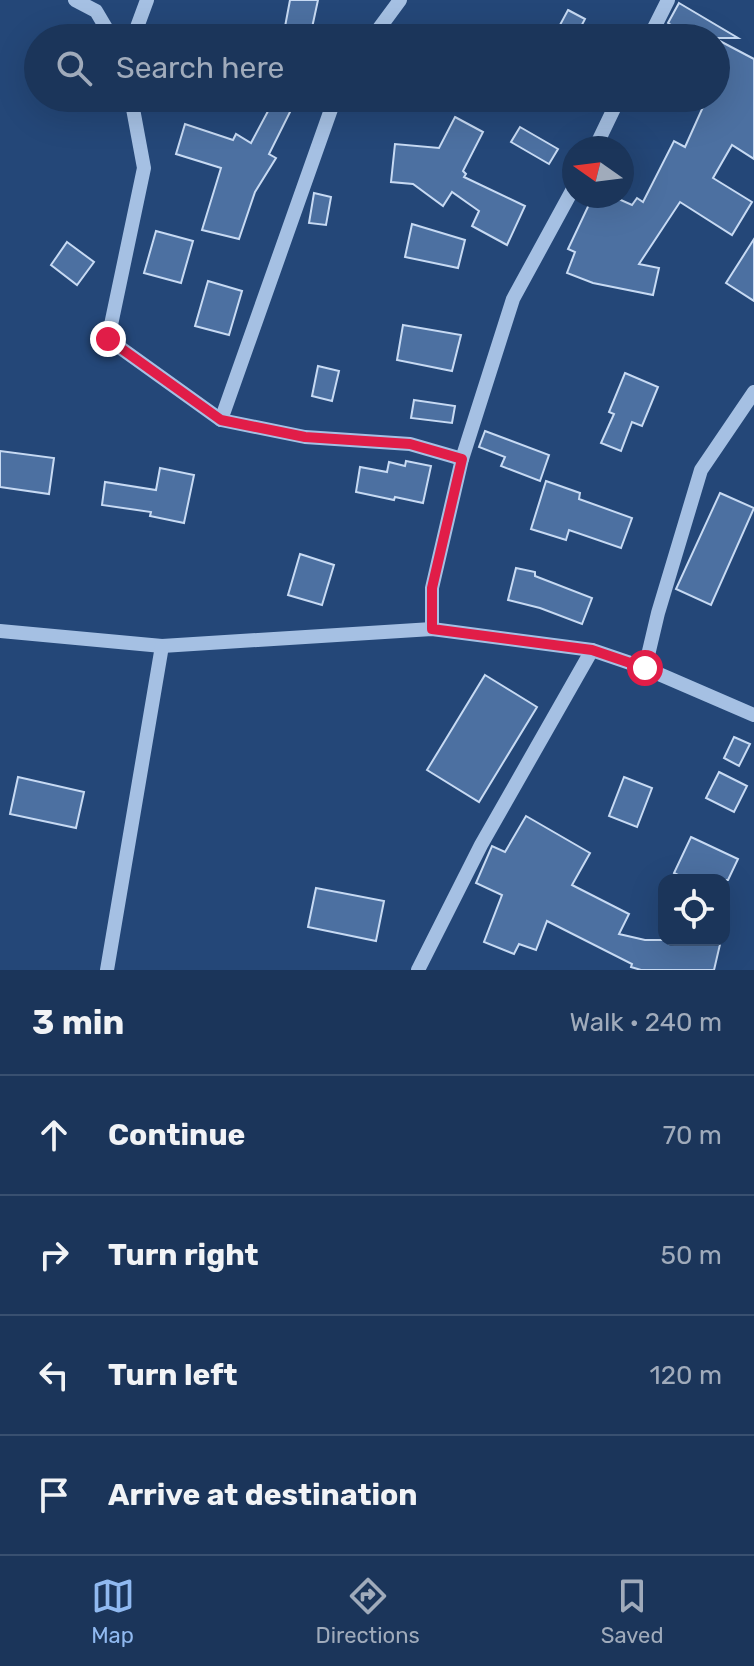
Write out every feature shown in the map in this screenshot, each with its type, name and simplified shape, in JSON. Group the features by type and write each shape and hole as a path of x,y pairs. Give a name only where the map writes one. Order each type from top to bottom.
{"street":[{"path":"75,0 96,11 104,24"},
{"path":"138,24 147,0"},
{"path":"382,24 400,0"},
{"path":"656,24 668,0"},
{"path":"134,112 144,168 108,339 221,420 305,437 410,444 462,459"},
{"path":"221,420 330,112"},
{"path":"601,136 612,112"},
{"path":"432,629 432,588 462,459 513,299 563,208"},
{"path":"645,668 658,613 701,470 754,392"},
{"path":"0,631 162,646 432,629 592,650 645,668 754,715"},
{"path":"107,970 162,646"},
{"path":"418,970 481,845 592,650"}],"building":[{"path":"290,0 318,0 313,24 286,24"},
{"path":"679,3 714,24 670,24"},
{"path":"568,10 585,19 582,24 560,24"},
{"path":"730,46 754,59 754,159 732,145 713,178 752,202 732,235 680,202 639,264 659,268 653,295 593,283 567,273 575,252 568,249 587,208 634,208 637,198 643,202 674,141 685,147 701,112 730,112"},
{"path":"268,112 290,112 269,154 276,158 255,192 239,239 202,230 221,168 176,154 185,124 233,140 236,134 251,143"},
{"path":"455,117 483,132 463,171 466,174 464,177 525,206 507,245 472,226 479,211 452,192 443,206 413,184 391,182 395,144 439,148"},
{"path":"520,127 558,149 549,164 511,142"},
{"path":"314,193 331,197 326,225 309,223"},
{"path":"412,224 465,240 458,268 405,257"},
{"path":"156,231 193,241 181,283 144,273"},
{"path":"754,239 754,301 726,283"},
{"path":"67,242 94,262 77,285 51,265"},
{"path":"208,281 242,291 229,335 195,326"},
{"path":"403,325 461,335 452,371 397,360"},
{"path":"318,366 339,371 332,401 312,396"},
{"path":"625,373 658,387 642,426 632,422 621,451 601,443 614,414 609,412"},
{"path":"414,400 455,406 452,423 411,418"},
{"path":"485,431 549,455 540,481 501,466 505,457 479,447"},
{"path":"0,451 54,458 49,494 0,487"},
{"path":"406,461 431,466 423,503 356,492 360,467 387,472 389,462 405,466"},
{"path":"160,468 194,475 184,523 150,516 151,512 102,505 105,482 156,490"},
{"path":"546,481 580,493 579,499 632,518 621,548 569,530 566,540 531,529"},
{"path":"720,493 754,508 711,605 676,589"},
{"path":"300,554 334,565 322,605 288,595"},
{"path":"516,568 535,572 535,576 592,598 582,624 508,600"},
{"path":"485,675 537,707 479,802 427,770"},
{"path":"734,737 750,744 739,766 724,758"},
{"path":"719,772 747,786 734,812 706,798"},
{"path":"18,777 84,792 76,828 10,814"},
{"path":"624,777 652,788 637,827 609,816"},
{"path":"526,816 590,853 572,885 629,914 619,934 658,940 658,946 720,946 714,970 641,970 547,921 536,950 519,944 514,954 484,942 502,895 476,883 492,846 505,852"},
{"path":"691,837 738,859 730,876 674,873"},
{"path":"316,888 384,901 376,941 308,927"}],"route":[{"path":"108,339 221,420 305,437 410,444 462,459 432,588 432,629 592,650 645,668"}]}
